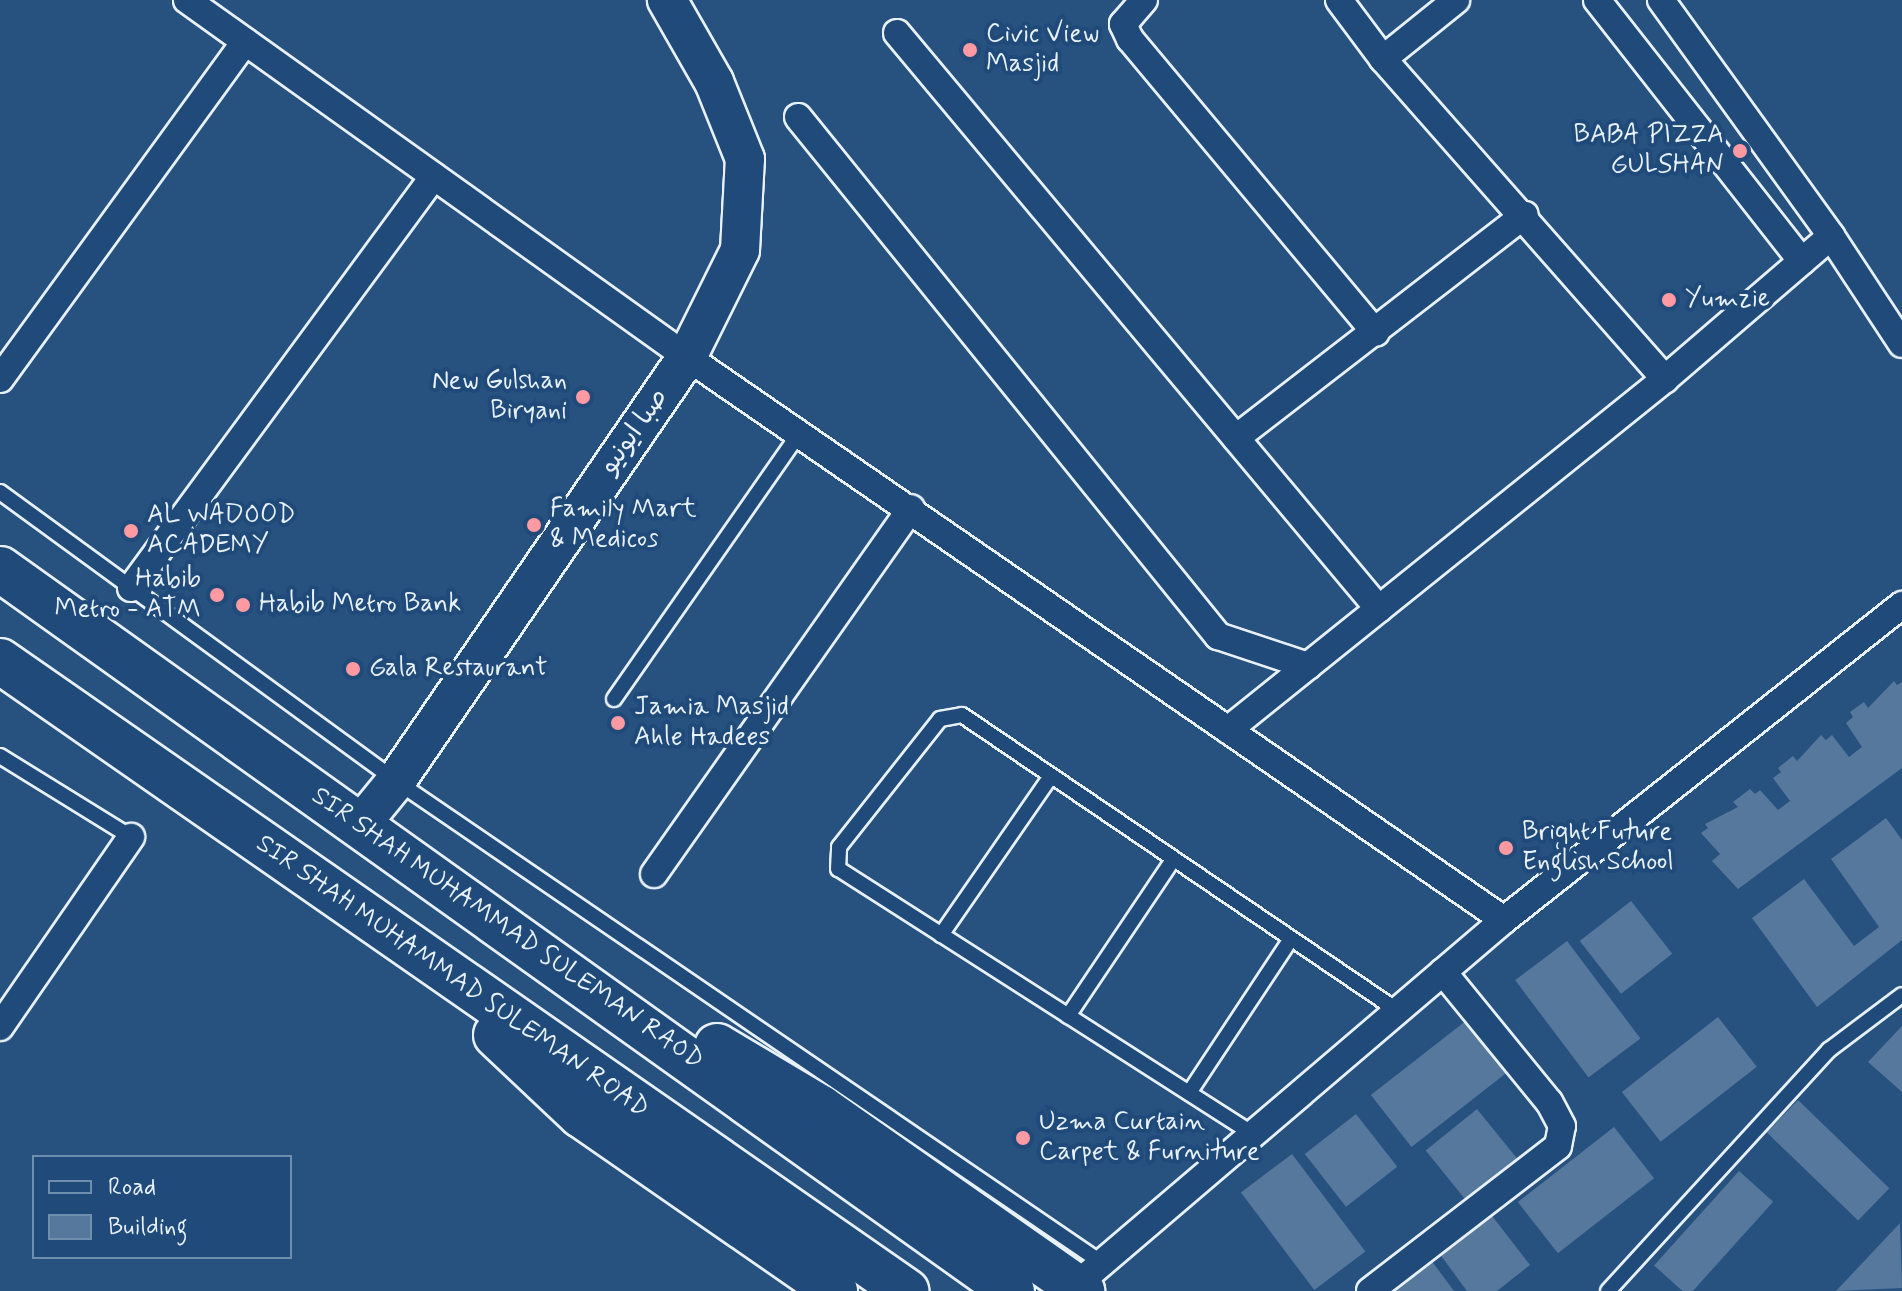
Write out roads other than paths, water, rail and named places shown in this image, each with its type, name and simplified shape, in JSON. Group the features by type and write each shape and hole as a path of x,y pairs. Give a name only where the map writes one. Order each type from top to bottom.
{"highway":[{"name":"SIR SHAH MUHAMMAD SULEMAN RAOD","path":"0,569 457,891 1012,1291"},
{"name":"SIR SHAH MUHAMMAD SULEMAN ROAD","path":"0,661 389,935 906,1291"},
{"path":"457,891 821,1108 1086,1280"},
{"path":"389,935 581,1115 835,1291"}],"main road":[{"name":"صبا ایونیو","path":"360,825 396,781 687,357 740,250 745,159 714,82 667,0"}],"street":[{"path":"187,0 687,357 911,508 1504,920"},
{"path":"1144,0 1123,24 1130,39 1376,333"},
{"path":"1339,0 1383,59 1525,215 1665,379"},
{"path":"1383,59 1456,0"},
{"path":"1597,0 1802,261"},
{"path":"1661,0 1831,236 1902,344"},
{"path":"897,33 1379,609"},
{"path":"0,379 245,42"},
{"path":"798,117 1218,636 1308,666"},
{"path":"131,588 434,176"},
{"path":"1236,438 1525,215"},
{"path":"1228,730 1665,379 1831,236"},
{"path":"654,874 911,508"},
{"path":"1086,1280 1504,920 1902,605"},
{"path":"0,1027 131,837"},
{"path":"1370,1291 1558,1146 1562,1126 1549,1102 1443,972"}],"lane":[{"path":"614,699 799,434"},
{"path":"0,492 1086,1280"},
{"path":"1253,1134 838,869 839,847 940,719 962,715 1398,1011"},
{"path":"0,756 131,837"},
{"path":"941,935 1051,776"},
{"path":"1068,1016 1173,860"},
{"path":"1189,1093 1291,939"},
{"path":"1608,1291 1829,1050 1902,995"}],"place":[{"name":"Civic View Masjid","path":"970,50"},
{"name":"BABA PIZZA GULSHAN","path":"1740,151"},
{"name":"Yumzie","path":"1669,300"},
{"name":"New Gulshan Biryani","path":"583,397"},
{"name":"Family Mart & Medicos","path":"534,525"},
{"name":"AL WADOOD ACADEMY","path":"131,531"},
{"name":"Habib Metro - ATM","path":"217,595"},
{"name":"Habib Metro Bank","path":"243,605"},
{"name":"Gala Restaurant","path":"353,669"},
{"name":"Jamia Masjid Ahle Hadees","path":"618,723"},
{"name":"Bright Future English School","path":"1506,848"},
{"name":"Uzma Curtain Carpet & Furniture","path":"1023,1138"}]}
